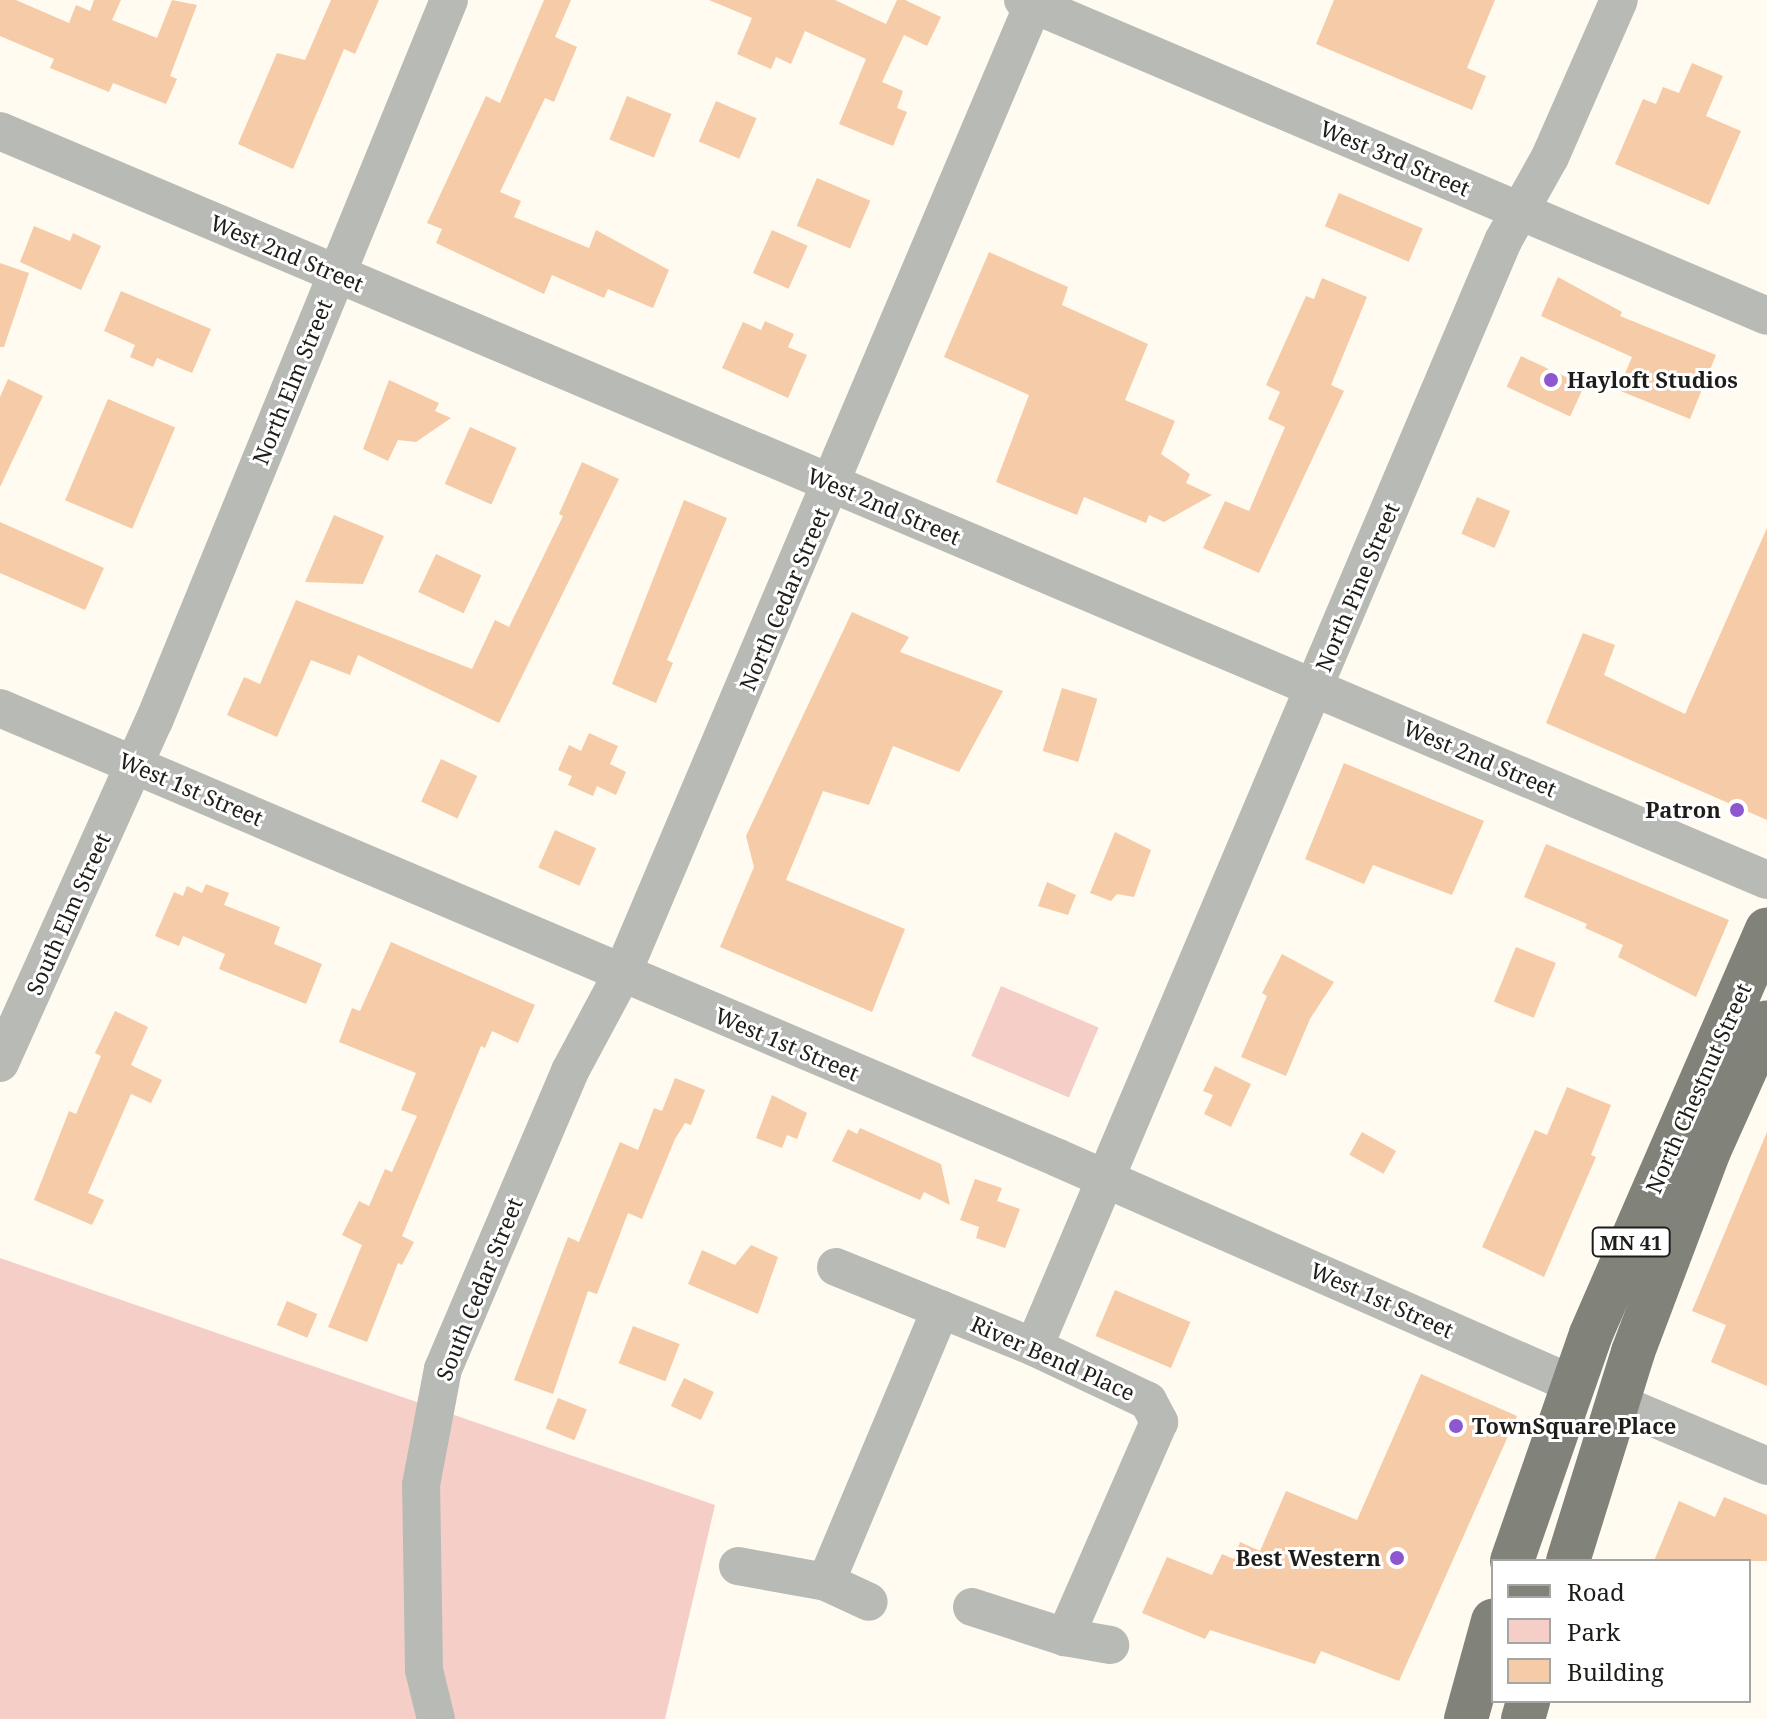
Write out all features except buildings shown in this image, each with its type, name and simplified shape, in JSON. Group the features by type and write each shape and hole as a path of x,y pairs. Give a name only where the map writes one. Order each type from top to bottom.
{"main road":[{"name":"North Chestnut Street","path":"1513,1559 1572,1384 1767,930"},
{"name":"North Chestnut Street","path":"1569,1559 1618,1403 1709,1151 1767,1022"},
{"path":"1466,1719 1491,1628"}],"street":[{"name":"North Elm Street","path":"135,765 449,0"},
{"name":"North Pine Street","path":"1034,1347 1519,210 1550,157 1619,0"},
{"name":"West 3rd Street","path":"1031,1 1767,316"},
{"name":"North Cedar Street","path":"622,974 833,484 1031,1"},
{"name":"West 2nd Street","path":"0,131 1767,880"},
{"name":"West 1st Street","path":"0,708 1106,1179 1572,1384"},
{"name":"South Elm Street","path":"0,1063 135,765"},
{"name":"South Cedar Street","path":"436,1719 424,1670 421,1485 443,1369 570,1071 622,974"},
{"name":"River Bend Place","path":"836,1267 1034,1347 1148,1401 1159,1422 1065,1637"},
{"path":"826,1582 941,1309"},
{"path":"1618,1403 1767,1466"},
{"path":"738,1566 826,1582 869,1602"},
{"path":"972,1607 1065,1637 1110,1645"}],"green space":[{"path":"1001,986 1099,1027 1069,1097 971,1056"},
{"path":"0,1258 715,1505 665,1719 0,1719"}],"place":[{"name":"Hayloft Studios","path":"1551,380"},
{"name":"Patron","path":"1737,810"},
{"name":"TownSquare Place","path":"1456,1426"},
{"name":"Best Western","path":"1397,1558"}]}
